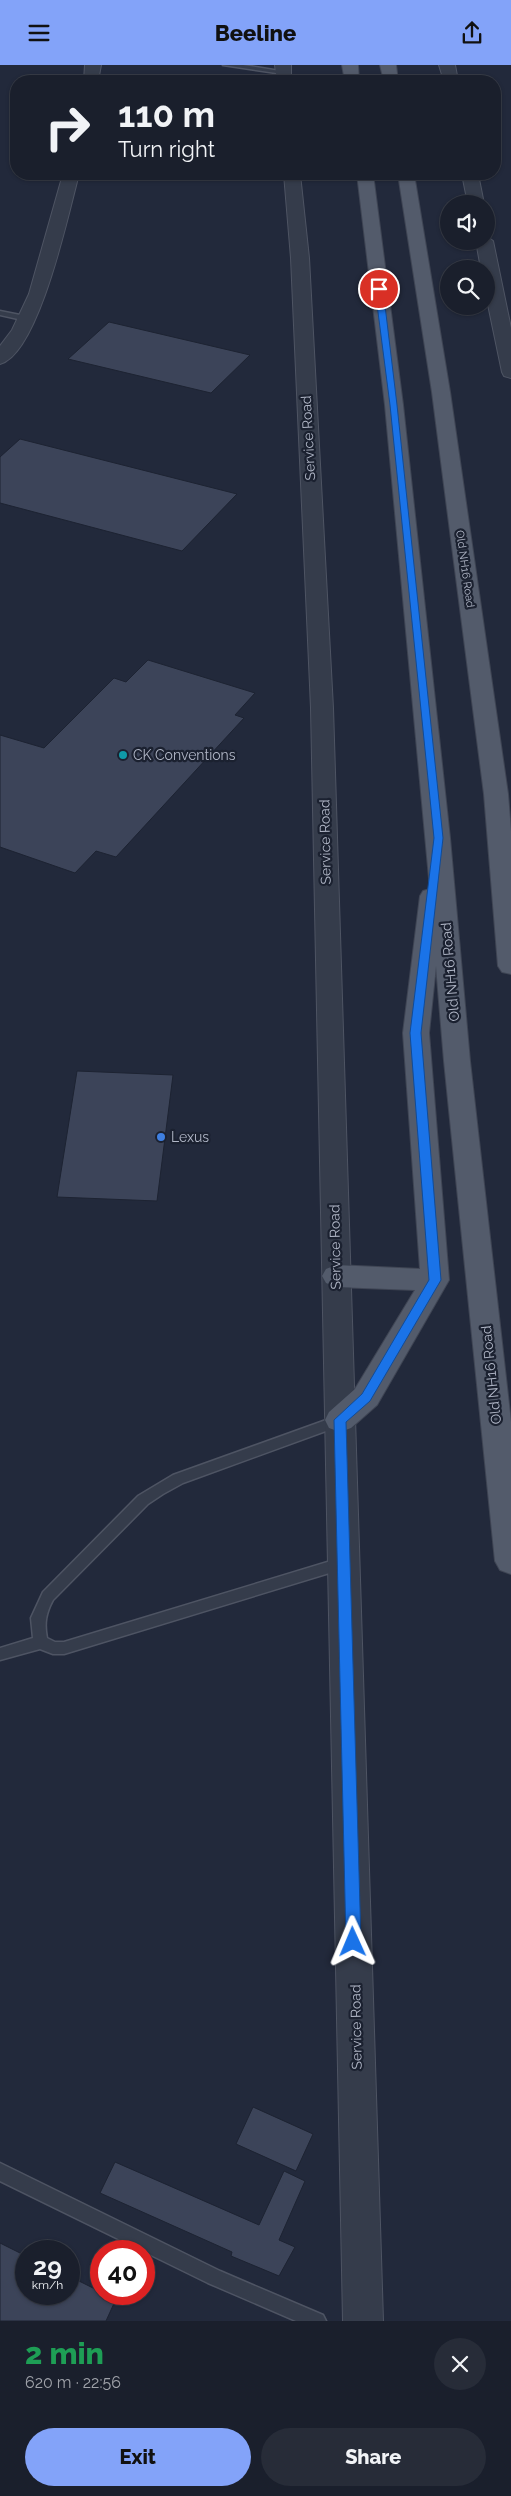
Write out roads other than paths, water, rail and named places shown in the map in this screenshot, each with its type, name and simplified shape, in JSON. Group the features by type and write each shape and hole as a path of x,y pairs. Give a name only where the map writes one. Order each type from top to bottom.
{"main road":[{"name":"Old NH16 Road","path":"366,180 394,405 438,838 457,1061 511,1561"},
{"name":"Old NH16 Road","path":"407,180 441,392 496,794 511,966"},
{"path":"496,794 511,860"},
{"path":"340,1420 366,1397 435,1280 416,1033 438,838"},
{"path":"336,1276 435,1280"}],"street":[{"path":"0,358 21,331 38,294 69,180"},
{"name":"Service Road","path":"293,180 300,258 322,708 363,2321"},
{"path":"471,180 474,195"},
{"path":"486,250 511,372"}],"lane":[{"path":"226,65 283,73"},
{"path":"0,313 27,319"},
{"path":"41,1642 37,1627 38,1614 48,1596 143,1500 178,1479 340,1420"},
{"path":"0,1654 41,1642 53,1648 64,1648 344,1563"},
{"path":"0,2172 214,2277 317,2321"}],"place":[{"name":"CK Conventions","path":"123,755"},
{"name":"Lexus","path":"161,1137"}]}
